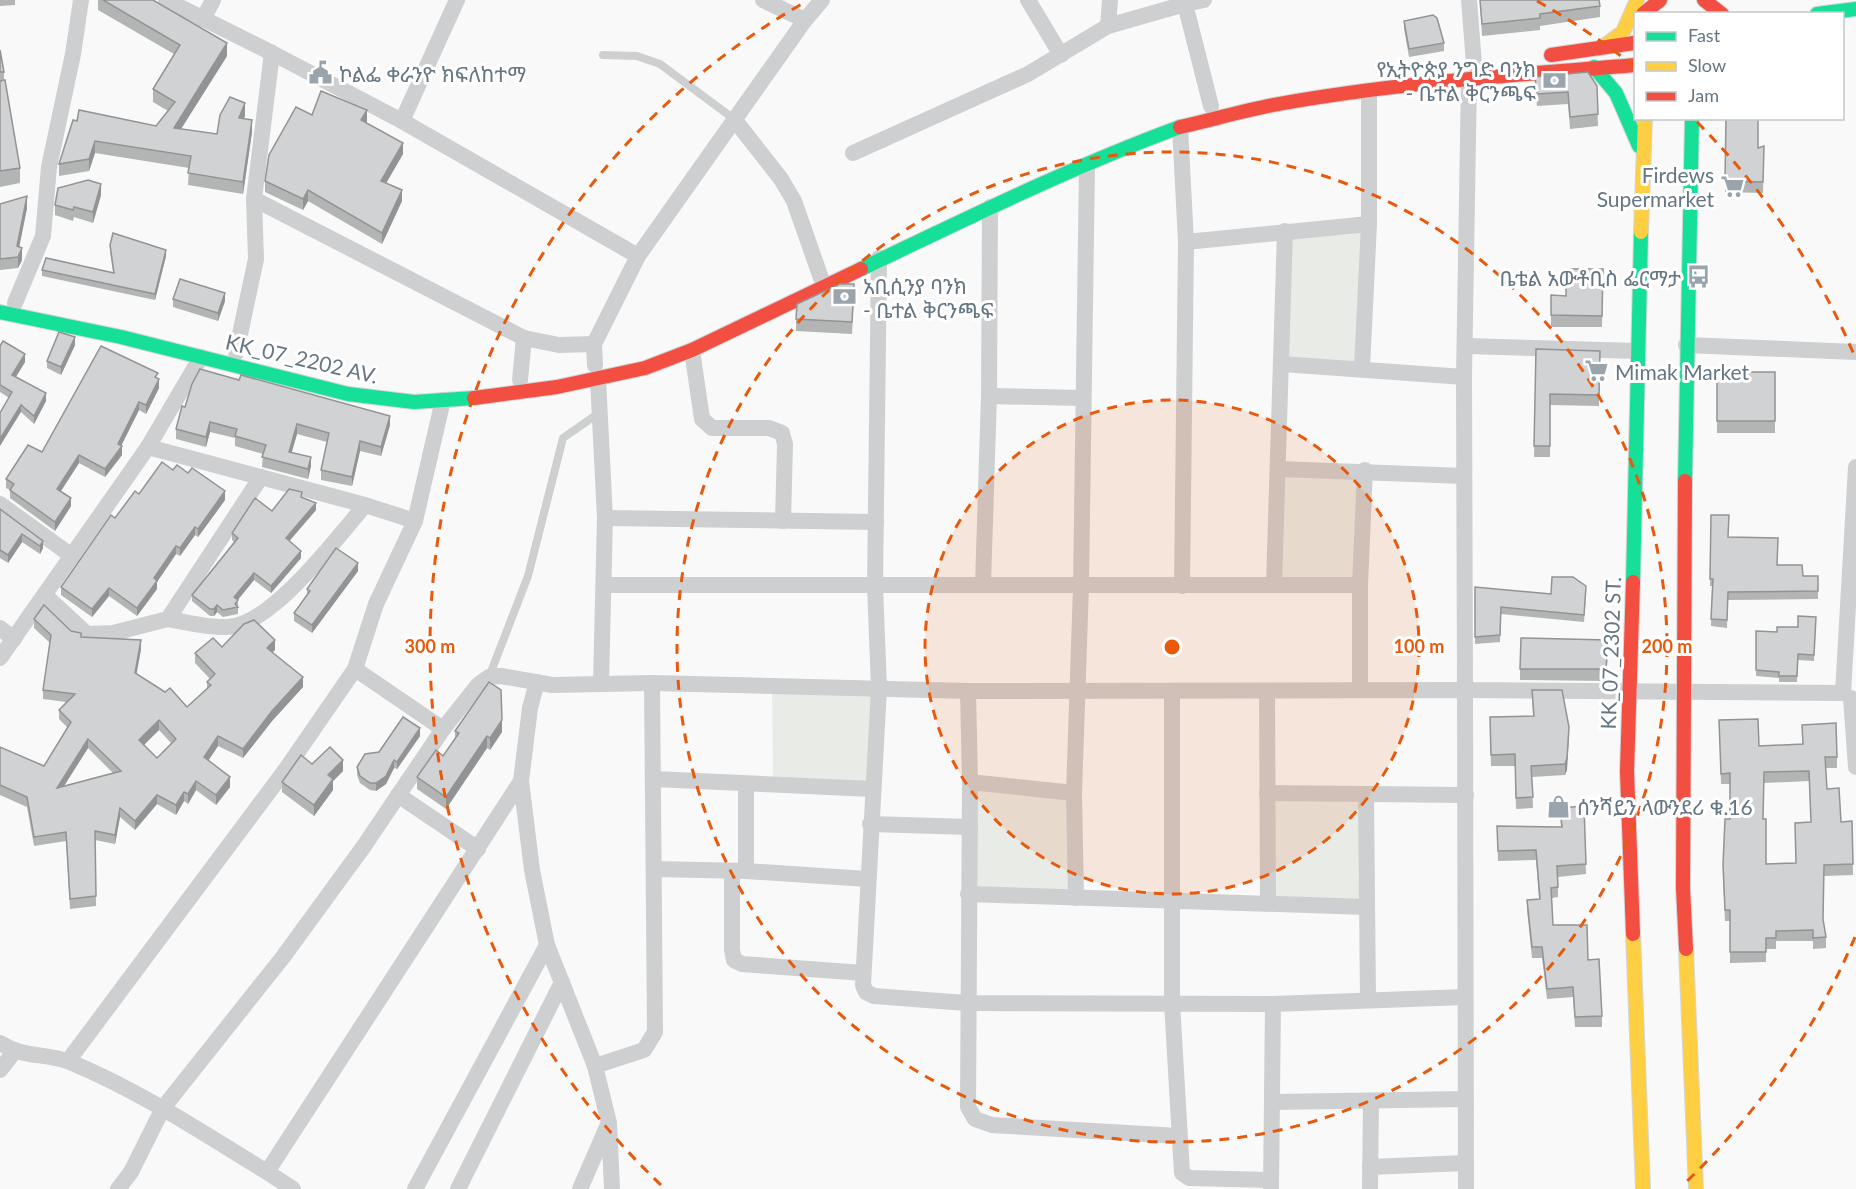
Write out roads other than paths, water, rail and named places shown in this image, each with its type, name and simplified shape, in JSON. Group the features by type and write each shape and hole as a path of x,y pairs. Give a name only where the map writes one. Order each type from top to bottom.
{"main road":[{"path":"1603,47 1623,32 1638,0"},
{"path":"1645,12 1660,0"},
{"path":"1696,4 1717,12"},
{"path":"1833,12 1856,9"},
{"path":"1539,56 1634,45"},
{"path":"597,372 739,318 1038,173 1154,122 1210,106 1342,82 1476,69 1634,64"},
{"path":"1594,67 1605,76 1623,104 1644,159"},
{"path":"6,308 236,353 356,381 416,388 490,385 597,372 645,369 692,350 879,258 990,207 1180,128 1273,105 1370,91 1476,69"},
{"name":"KK_07_2302 ST.","path":"1643,1189 1627,771 1631,691 1636,351 1645,120"},
{"path":"1692,120 1686,345 1683,888 1696,1189"},
{"name":"KK_07_2202 AV.","path":"6,308 348,394 414,402 546,389 597,372"}],"street":[{"path":"0,328 6,308 43,236 49,167 81,0"},
{"path":"166,0 402,121 638,256"},
{"path":"203,19 213,0"},
{"path":"402,121 457,0"},
{"path":"763,0 805,20"},
{"path":"601,683 605,518 594,344 638,256 805,20 822,0"},
{"path":"1028,0 1061,55"},
{"path":"1108,26 1110,0"},
{"path":"853,153 987,94 1061,55 1108,26 1204,0"},
{"path":"1466,1189 1464,377 1476,69 1469,0"},
{"path":"1185,4 1210,106"},
{"path":"236,353 256,259 254,199 272,53"},
{"path":"1362,368 1369,224 1370,91"},
{"path":"734,119 781,179 794,201 821,278"},
{"path":"1180,128 1186,242 1182,586"},
{"path":"1076,898 1074,793 1081,586 1087,165"},
{"path":"254,199 524,338 559,345 594,344"},
{"path":"983,584 989,396 990,207"},
{"path":"1186,242 1236,239 1285,231 1369,224"},
{"path":"1274,584 1285,231"},
{"path":"879,258 875,586 879,688 867,879 863,973 866,992 874,996 966,1003 1273,1004 1465,997"},
{"path":"520,380 524,338"},
{"path":"1686,345 1856,352"},
{"path":"1466,346 1636,351"},
{"path":"692,350 702,419 707,425 712,428 769,428 782,433 785,444 783,521"},
{"path":"0,658 46,596 148,447 201,357"},
{"path":"1282,364 1464,377"},
{"path":"989,396 1082,398"},
{"path":"68,1061 286,769 355,669 376,604 415,521 443,400"},
{"path":"148,447 365,505 415,521"},
{"path":"1856,467 1850,697 1856,767"},
{"path":"1279,469 1365,470 1464,476"},
{"path":"1360,689 1360,585 1365,470"},
{"path":"168,619 261,477"},
{"path":"0,504 72,556"},
{"path":"46,596 87,634 114,633 168,619 229,628 246,622 291,591 365,505"},
{"path":"605,518 876,522"},
{"path":"604,585 1360,585"},
{"path":"0,628 14,639"},
{"path":"355,669 443,729"},
{"path":"118,1189 131,1172 163,1108 283,957 443,729 478,685 489,677 501,676 552,685 652,683 968,691 1360,689 1683,691 1850,697"},
{"path":"537,682 530,708 521,781 532,870 547,945 595,1066 609,1123 612,1189"},
{"path":"595,1066 644,1050 655,1032 652,683"},
{"path":"1172,690 1172,1003 1182,1173 1189,1178 1271,1185 1273,1004"},
{"path":"968,691 970,782 966,1003 968,1107 975,1119 992,1125 1179,1136"},
{"path":"1267,691 1268,903"},
{"path":"654,779 872,789"},
{"path":"267,1172 521,781"},
{"path":"970,782 1074,793"},
{"path":"746,784 732,950 735,960 742,964 863,973"},
{"path":"1267,793 1466,795"},
{"path":"398,795 478,849"},
{"path":"1366,795 1368,999"},
{"path":"870,824 970,827"},
{"path":"655,869 739,871 867,879"},
{"path":"968,894 1367,907"},
{"path":"415,1189 547,945"},
{"path":"458,1189 562,982"},
{"path":"0,1070 7,1047 68,1061 163,1108 292,1189"},
{"path":"1273,1102 1466,1098"},
{"path":"1370,1189 1371,1101"},
{"path":"580,1189 609,1123"},
{"path":"1370,1167 1465,1163"}],"lane":[{"path":"603,55 637,56 660,64 734,119"},
{"path":"489,677 528,576 563,438 600,412"}],"place":[{"name":"ኮልፌ ቀራንዮ ክፍለከተማ","path":"321,73"},
{"name":"የኢትዮጵያ ንግድ ባንክ - ቤተል ቅርንጫፍ","path":"1554,80"},
{"name":"Firdews Supermarket","path":"1732,186"},
{"name":"ቤቴል አውቶቢስ ፌርማታ","path":"1699,277"},
{"name":"አቢሲንያ ባንክ - ቤተል ቅርንጫፍ","path":"845,297"},
{"name":"Mimak Market","path":"1597,371"},
{"name":"ሰንሻይን ላውንደሪ ቁ.16","path":"1559,806"}]}
